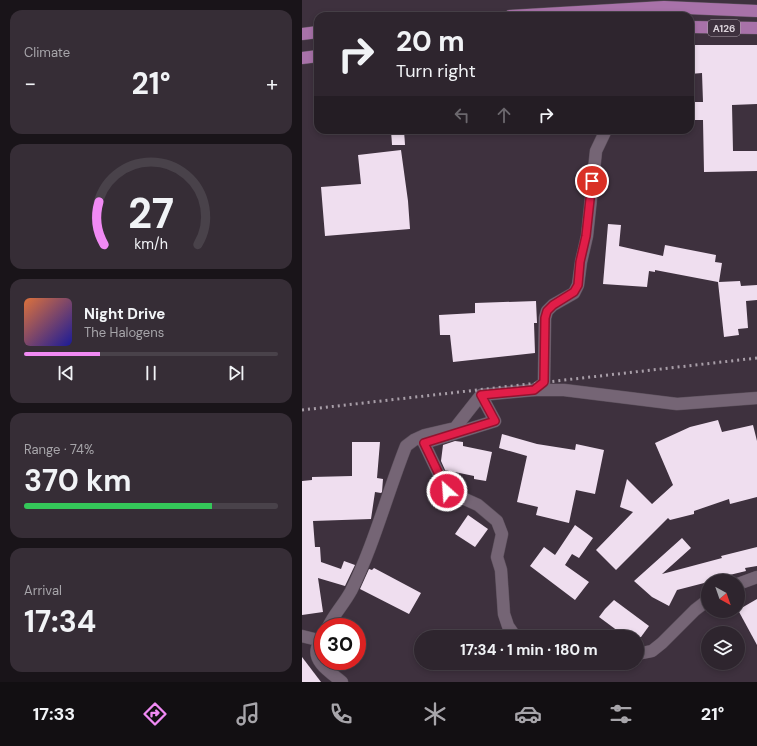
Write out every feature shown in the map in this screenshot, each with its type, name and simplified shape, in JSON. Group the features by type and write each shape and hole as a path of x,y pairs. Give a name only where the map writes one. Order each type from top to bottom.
{"highway":[{"name":"A126","path":"578,12 664,7 757,11"},
{"name":"A126","path":"694,27 757,28"},
{"path":"302,34 314,32"},
{"path":"302,58 314,56"}],"street":[{"path":"534,390 544,382 544,329 547,311 553,305 574,292 578,285 580,262 586,236 596,151 604,134"},
{"path":"332,618 350,592 373,536 406,446 425,435 455,428 481,395 534,390 564,390 677,404 757,398"},
{"path":"481,395 495,421 424,443 447,491 478,504 497,521 502,534 497,556 501,570 504,614 511,630"},
{"path":"745,581 757,577"},
{"path":"644,653 652,651 662,643 701,605"},
{"path":"302,636 314,638"},
{"path":"328,670 342,682"}],"building":[{"path":"694,45 757,45 757,104 732,105 733,151 757,151 757,171 704,172 703,120 694,120 694,102 703,102 702,73 694,74"},
{"path":"391,134 404,134 405,145 392,145"},
{"path":"401,150 410,229 325,236 321,187 361,184 358,155"},
{"path":"608,224 621,225 619,246 663,256 665,245 716,255 715,262 722,263 719,282 740,281 741,286 757,285 757,300 746,301 748,328 738,329 739,335 724,337 718,282 655,270 655,272 649,271 647,287 603,284"},
{"path":"536,301 537,323 534,323 535,353 453,362 450,335 440,335 439,315 475,313 475,303"},
{"path":"718,420 722,432 753,425 757,441 757,497 730,504 729,499 694,511 694,514 670,520 668,518 616,570 596,550 633,512 620,507 627,479 652,504 673,485 655,443 690,427"},
{"path":"502,434 537,444 575,450 576,444 604,450 595,494 576,490 569,523 536,515 538,507 517,502 527,456 499,448"},
{"path":"455,441 463,442 463,446 492,452 486,481 474,479 474,476 445,470 441,461 443,445"},
{"path":"352,442 380,442 377,478 383,479 382,492 375,492 371,519 313,521 315,547 320,547 321,562 341,569 344,561 355,565 345,586 318,578 323,612 302,615 302,481 312,480 312,477 352,476"},
{"path":"468,515 488,529 475,547 455,534"},
{"path":"575,525 593,538 579,558 572,554 565,565 589,582 575,600 530,566 544,547 555,555"},
{"path":"682,538 691,548 662,574 757,547 757,566 745,568 746,571 734,574 701,574 701,584 677,590 669,606 652,597 634,581"},
{"path":"374,568 421,593 409,614 360,589 369,569 372,570"},
{"path":"757,599 757,645 742,618 745,618 745,606"},
{"path":"614,600 649,626 644,633 644,630 617,630 599,617"},
{"path":"302,657 321,682 302,682"}],"railway":[{"path":"302,410 757,358"}],"route":[{"path":"447,491 424,443 495,421 481,395 534,390 544,382 545,318 547,311 553,305 577,289 580,276 580,262 586,236 592,181"}]}
